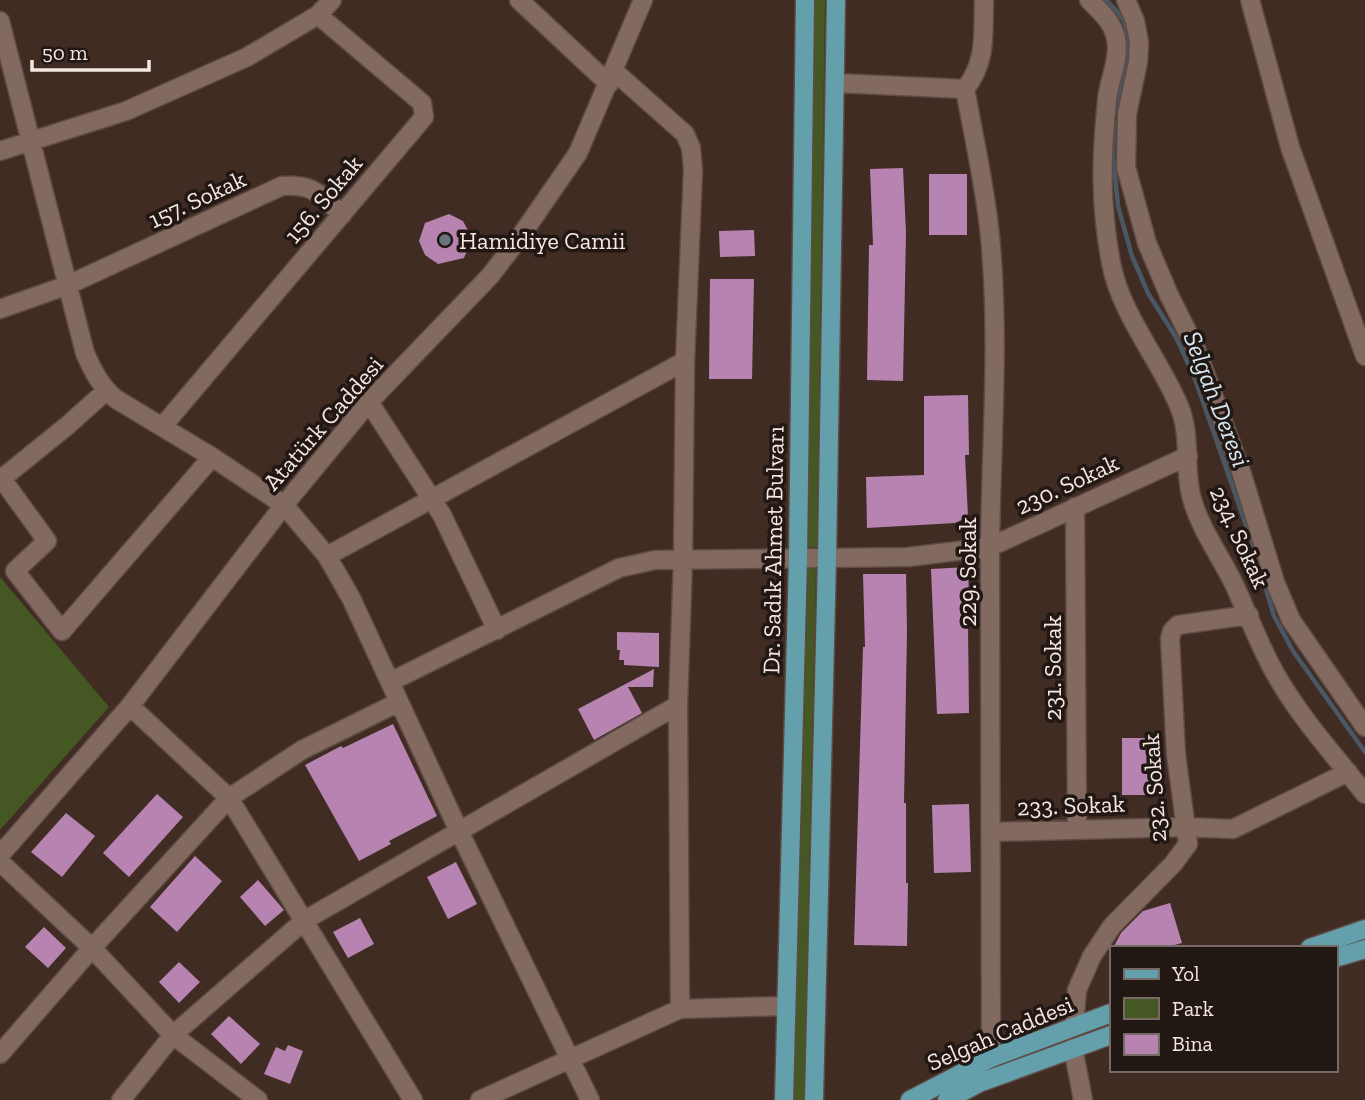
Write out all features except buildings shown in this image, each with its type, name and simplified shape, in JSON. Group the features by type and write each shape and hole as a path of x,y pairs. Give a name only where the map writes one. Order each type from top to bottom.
{"main road":[{"name":"Dr. Sadık Ahmet Bulvarı","path":"784,1100 798,558 804,0"},
{"path":"814,1100 827,558 836,0"},
{"path":"1316,946 1365,929"},
{"path":"1337,957 1365,949"},
{"name":"Selgah Caddesi","path":"910,1100 991,1058 1110,1013"},
{"name":"Selgah Caddesi","path":"947,1100 979,1092 1073,1048 1110,1035"}],"street":[{"path":"0,151 126,111 247,57 317,15 332,0"},
{"name":"Atatürk Caddesi","path":"0,855 130,706 284,505 369,402 490,276 520,237 578,153 643,0"},
{"path":"836,83 965,89 975,77 981,59 984,0"},
{"name":"234. Sokak","path":"1089,0 1108,19 1115,36 1118,55 1108,86 1101,188 1103,222 1113,271 1127,307 1180,408 1186,432 1187,477 1192,500 1280,683 1365,794"},
{"path":"1126,0 1135,21 1139,42 1138,62 1127,114 1126,167 1147,243 1196,349 1240,467 1275,582 1291,620 1365,727"},
{"path":"1250,0 1290,147 1365,356"},
{"path":"527,3 612,78 685,134 691,148 678,705 680,1009"},
{"name":"156. Sokak","path":"162,427 424,117 422,103 317,15"},
{"path":"0,21 86,353 106,391 284,505 327,556 351,598 459,831 590,1100"},
{"name":"229. Sokak","path":"965,89 984,188 990,239 994,408 990,547 991,1058"},
{"name":"157. Sokak","path":"0,310 68,285 282,186 300,185 313,189 342,215"},
{"path":"327,556 685,361"},
{"path":"106,391 1,479 47,541 15,571 62,631 212,457"},
{"path":"369,402 442,515 497,630"},
{"name":"230. Sokak","path":"390,682 619,568 655,560 908,557 990,547 1188,456"},
{"name":"231. Sokak","path":"1075,507 1077,830"},
{"name":"232. Sokak","path":"1074,1026 1077,990 1092,956 1112,926 1188,844 1176,754 1170,639 1172,631 1178,625 1249,615"},
{"path":"0,1054 92,948 229,798 302,750 399,702"},
{"path":"121,1100 173,1035 305,920 678,705"},
{"path":"130,706 229,798 413,1100"},
{"name":"233. Sokak","path":"992,832 1233,828 1348,772"},
{"path":"0,862 92,948 173,1035 258,1100"},
{"path":"480,1100 680,1009 785,1006"},
{"path":"1073,1048 1083,1100"}],"green space":[{"path":"815,0 825,0 817,547 807,547"},
{"path":"808,568 816,569 804,1100 788,1100 801,846"},
{"path":"0,577 109,707 0,830"}],"waterway":[{"name":"Selgah Deresi","path":"1106,0 1124,21 1128,42 1114,114"},
{"name":"Selgah Deresi","path":"1114,122 1113,155 1118,206 1132,256 1148,293 1177,339 1195,379 1253,545 1274,616 1293,651 1365,752"}],"place":[{"name":"Hamidiye Camii","path":"445,240"}]}
